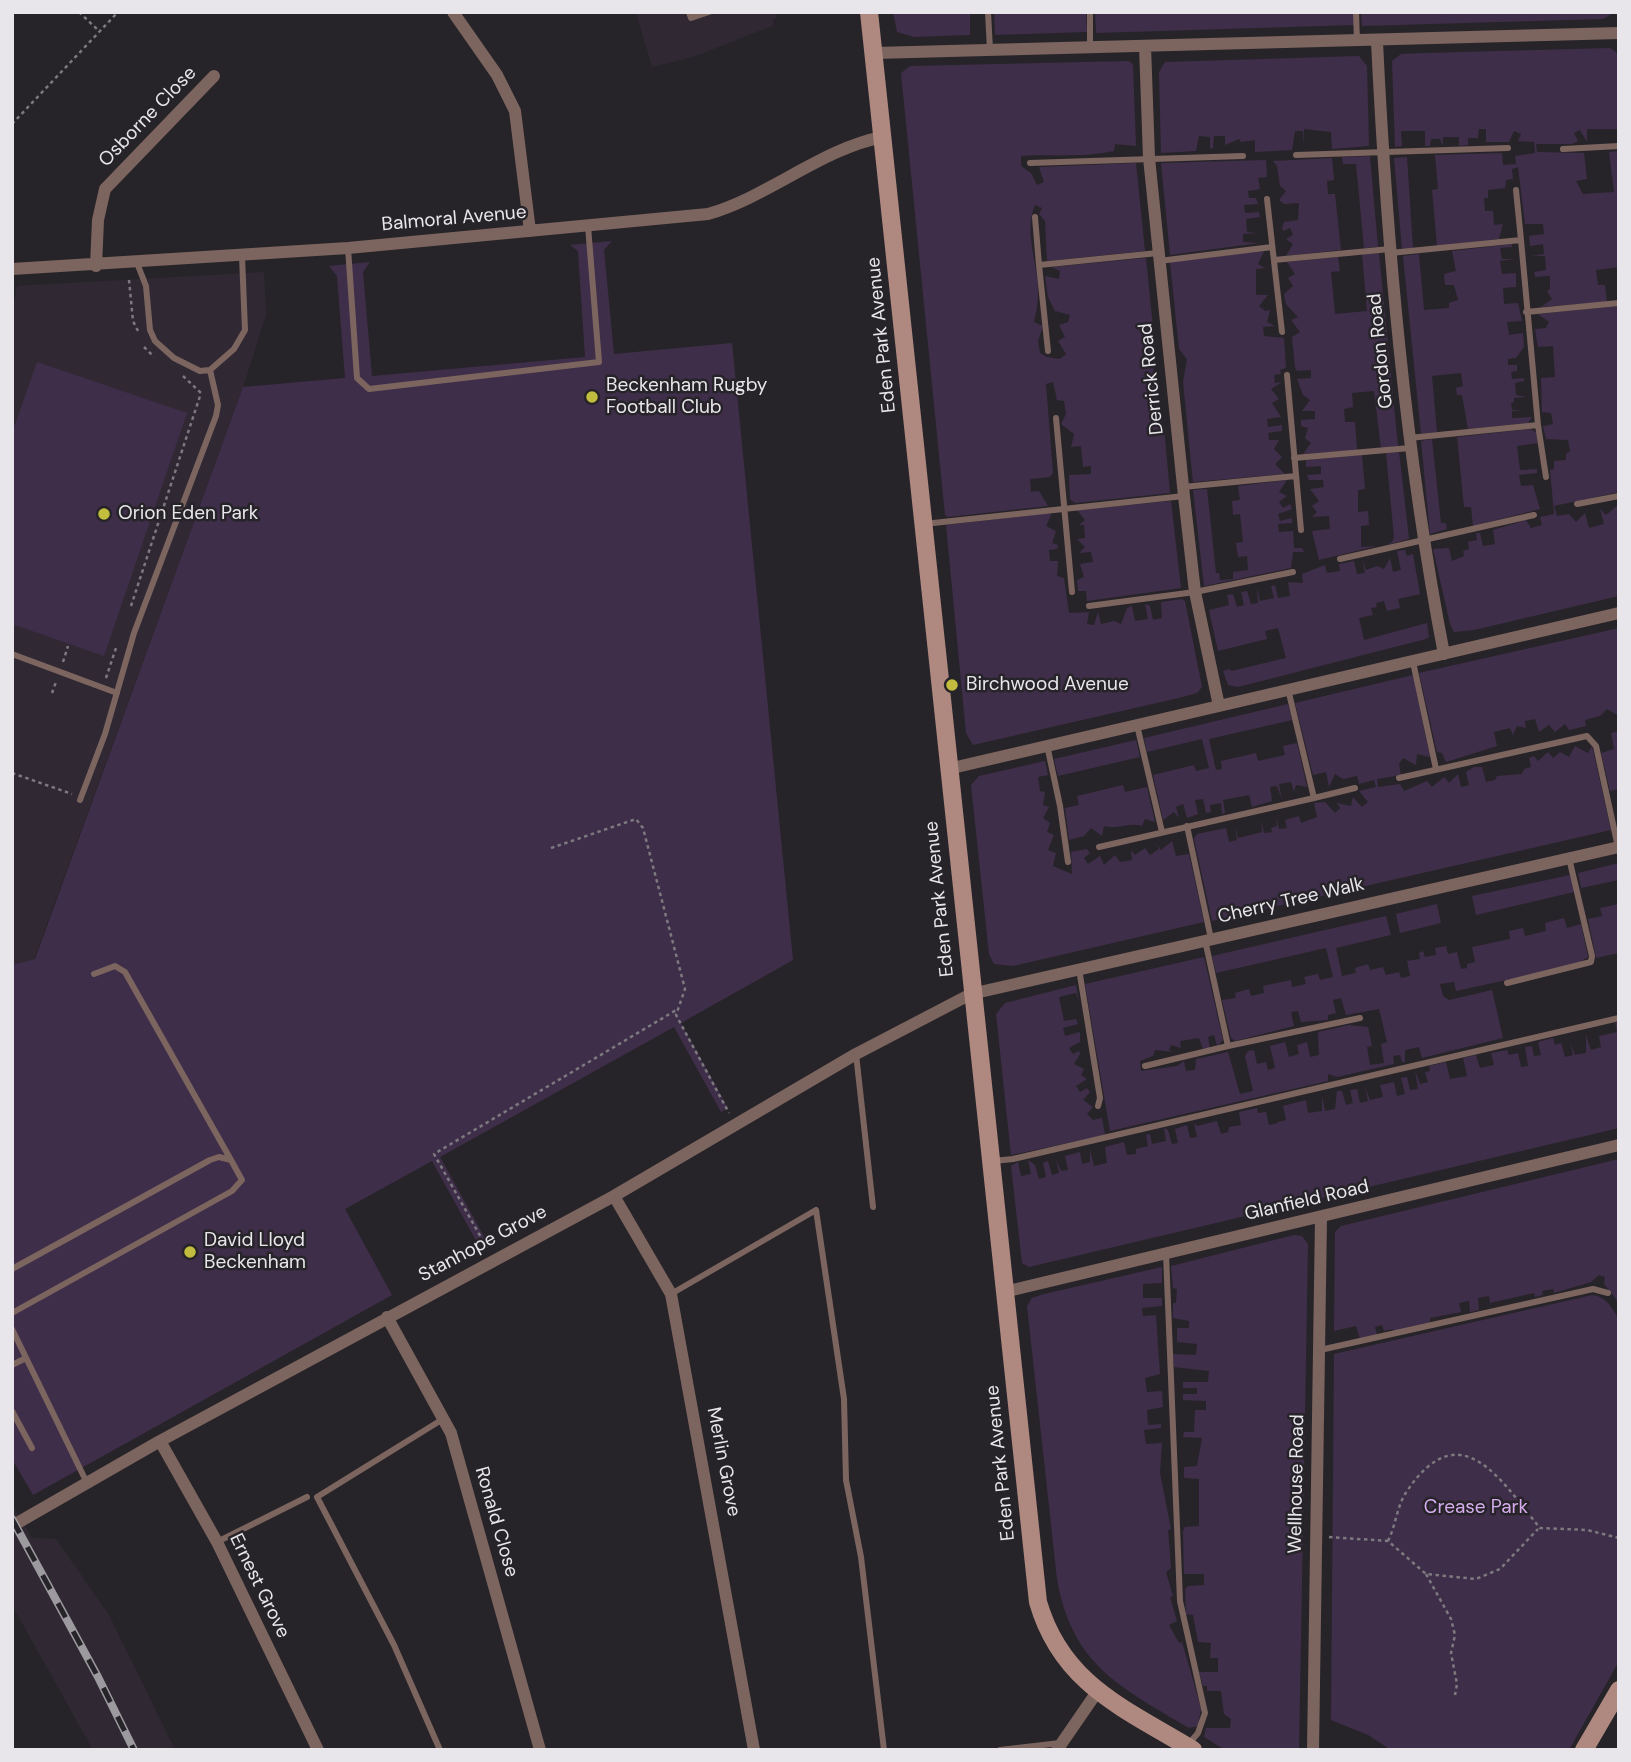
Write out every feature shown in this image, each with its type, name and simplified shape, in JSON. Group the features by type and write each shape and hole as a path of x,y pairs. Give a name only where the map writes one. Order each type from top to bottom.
{"street":[{"path":"453,12 511,99 518,123 530,231"},
{"name":"Eden Park Avenue","path":"869,12 971,994 1038,1602 1048,1630 1062,1655 1097,1692 1190,1748"},
{"path":"875,53 1377,42 1619,33"},
{"name":"Gordon Road","path":"1377,42 1382,153 1409,443 1423,543 1444,653"},
{"name":"Derrick Road","path":"1145,46 1149,159 1183,492 1195,592 1219,706"},
{"name":"Osborne Close","path":"96,265 98,220 105,189 214,76"},
{"name":"Balmoral Avenue","path":"12,269 348,248 696,216 720,211 860,143 883,137"},
{"path":"948,769 1619,613"},
{"name":"Cherry Tree Walk","path":"971,994 1619,847"},
{"name":"Stanhope Grove","path":"12,1526 160,1441 614,1196 856,1054 971,994"},
{"name":"Glanfield Road","path":"1004,1292 1619,1146"},
{"name":"Merlin Grove","path":"614,1196 671,1294 711,1498 754,1750"},
{"name":"Wellhouse Road","path":"1313,1750 1321,1218"},
{"name":"Ronald Close","path":"387,1317 451,1433 540,1750"},
{"name":"Ernest Grove","path":"160,1441 217,1542 318,1750"},
{"path":"1584,1750 1619,1690"},
{"path":"1060,1746 1097,1692"}],"lane":[{"path":"689,12 691,18 709,12"},
{"path":"988,12 990,50"},
{"path":"1090,12 1090,47"},
{"path":"1356,12 1357,42"},
{"path":"1563,149 1619,146"},
{"path":"1296,155 1508,148"},
{"path":"1030,163 1243,156"},
{"path":"1516,190 1526,312 1546,477"},
{"path":"1267,199 1282,332"},
{"path":"1035,217 1048,351"},
{"path":"348,248 357,378 369,389 599,362 588,226"},
{"path":"1274,260 1521,240"},
{"path":"1039,265 1272,247"},
{"path":"210,370 234,349 245,330 242,256"},
{"path":"137,263 146,286 150,330 155,341 163,351 188,366 210,370"},
{"path":"1526,312 1619,303"},
{"path":"80,800 117,693 134,633 216,416 215,389 210,370"},
{"path":"1287,375 1301,530"},
{"path":"1056,418 1072,592"},
{"path":"1294,458 1538,425"},
{"path":"922,524 1296,476"},
{"path":"1577,504 1619,496"},
{"path":"1340,559 1423,543 1534,515"},
{"path":"1089,606 1195,592 1293,572"},
{"path":"12,654 117,693"},
{"path":"1413,662 1436,769"},
{"path":"1288,689 1314,798"},
{"path":"1137,724 1161,832"},
{"path":"1398,778 1587,736 1597,746 1619,847"},
{"path":"1047,745 1068,862"},
{"path":"1099,847 1355,788"},
{"path":"1187,827 1228,1046"},
{"path":"1507,983 1591,961 1569,858"},
{"path":"12,1313 232,1191 242,1180 125,972 116,966 94,974"},
{"path":"1079,969 1100,1098 1098,1106"},
{"path":"1145,1066 1360,1018"},
{"path":"989,1161 1013,1159 1619,1018"},
{"path":"856,1054 873,1207"},
{"path":"12,1269 210,1160 219,1157 231,1160"},
{"path":"671,1294 816,1210 844,1399 846,1480 862,1557 884,1750"},
{"path":"1166,1252 1180,1601 1205,1713 1190,1748"},
{"path":"1318,1351 1593,1289 1608,1293"},
{"path":"12,1329 87,1483"},
{"path":"12,1365 26,1358"},
{"path":"12,1411 32,1448"},
{"path":"440,1750 394,1645 317,1497 444,1419"},
{"path":"217,1542 307,1497"},
{"path":"1000,1750 1060,1746"}],"path":[{"path":"79,12 99,31"},
{"path":"12,124 118,12"},
{"path":"129,280 133,321 146,352 162,363"},
{"path":"179,374 201,393"},
{"path":"201,393 215,389"},
{"path":"128,612 201,393"},
{"path":"103,687 120,637"},
{"path":"12,774 73,795 76,785"},
{"path":"551,848 636,819 643,828 685,989 676,1015 735,1125"},
{"path":"494,1260 434,1154 678,1009"},
{"path":"1388,1541 1407,1491 1436,1462 1451,1456 1464,1455 1479,1459 1492,1469 1539,1528"},
{"path":"1426,1574 1476,1579 1491,1574 1510,1560 1525,1540 1539,1528 1587,1530 1619,1538"},
{"path":"1316,1536 1388,1541 1426,1574 1439,1594 1453,1627 1451,1653 1457,1684 1455,1695"}],"shaded area":[{"path":"636,12 775,12 777,18 773,20 774,25 696,56 652,67"},
{"name":"Orion Eden Park","path":"264,272 266,315 243,387 34,959 12,965 12,315 17,286"},
{"path":"12,1504 32,1538 56,1539 109,1615 175,1750 93,1750 12,1605"}],"green space":[{"path":"893,12 985,13 970,13 970,35 914,37 897,32"},
{"path":"994,12 1086,12 1087,32 995,35"},
{"path":"1095,12 1354,12 1354,25 1096,33"},
{"path":"1361,12 1615,12 1603,19 1362,26"},
{"path":"1610,48 1616,52 1619,59 1619,129 1587,129 1587,142 1580,130 1574,133 1578,141 1572,144 1536,144 1537,152 1584,153 1587,179 1576,181 1583,194 1614,192 1609,152 1619,151 1619,267 1596,270 1598,285 1605,285 1607,302 1541,307 1552,299 1547,291 1550,289 1550,276 1535,277 1534,272 1546,270 1545,256 1532,256 1544,254 1543,244 1530,246 1529,236 1544,234 1543,224 1525,224 1518,167 1512,169 1513,179 1506,180 1505,188 1488,190 1488,198 1484,198 1485,211 1493,211 1494,225 1503,224 1499,239 1437,246 1432,190 1438,189 1435,155 1502,153 1503,165 1516,164 1515,156 1535,153 1534,142 1518,141 1521,134 1514,131 1509,142 1486,142 1486,129 1479,129 1478,138 1468,138 1468,145 1459,146 1459,137 1443,137 1443,146 1440,139 1431,139 1430,146 1425,146 1425,131 1401,131 1402,146 1395,147 1392,61 1401,54"},
{"path":"1359,56 1367,66 1369,146 1332,149 1331,132 1304,129 1304,146 1303,131 1295,131 1292,150 1255,152 1255,140 1241,142 1239,139 1225,145 1225,136 1214,136 1213,148 1210,149 1210,137 1199,136 1196,151 1161,153 1159,72 1165,62"},
{"path":"1129,61 1133,65 1136,146 1115,144 1114,151 1090,154 1021,156 1021,166 1031,173 1037,185 1044,182 1039,167 1136,163 1145,251 1047,261 1045,221 1039,214 1042,208 1035,205 1031,226 1038,301 1034,322 1043,326 1038,341 1040,353 1060,359 1066,354 1058,341 1065,337 1059,325 1068,322 1070,315 1055,311 1048,297 1045,276 1059,279 1060,271 1052,267 1146,258 1155,347 1152,362 1165,438 1170,493 1075,503 1070,499 1069,475 1091,474 1091,466 1083,467 1081,446 1071,447 1074,434 1061,424 1066,414 1064,401 1057,400 1053,382 1046,384 1053,473 1050,477 1030,479 1031,492 1039,491 1048,506 948,517 945,515 901,73 910,66"},
{"path":"1370,156 1378,247 1364,248 1356,164 1343,164 1342,157"},
{"path":"1407,157 1413,248 1402,249 1394,158"},
{"path":"1332,158 1334,180 1327,181 1328,194 1335,194 1341,250 1286,256 1293,244 1286,239 1293,235 1290,228 1283,231 1282,228 1284,222 1298,220 1299,203 1284,204 1279,200 1286,191 1280,186 1277,166 1273,161"},
{"path":"1266,160 1267,177 1258,178 1260,189 1248,191 1249,198 1256,198 1258,204 1244,205 1245,213 1259,212 1260,217 1246,219 1247,232 1257,233 1243,234 1243,242 1259,243 1170,255 1161,163"},
{"path":"612,241 604,250 614,354 732,343 793,960 681,1023 728,1108 721,1112 674,1027 440,1157 487,1242 479,1246 432,1161 345,1209 392,1295 33,1495 12,1459 12,965 35,959 243,387 345,378 337,276 329,266 370,262 363,272 372,376 585,357 578,251 570,245"},
{"path":"1512,244 1512,247 1500,248 1502,259 1514,259 1500,261 1502,274 1516,273 1516,287 1503,288 1504,304 1518,303 1522,321 1507,322 1509,335 1523,333 1524,347 1516,358 1508,359 1508,365 1517,365 1517,371 1511,372 1512,379 1524,378 1524,381 1515,383 1516,395 1526,397 1514,398 1511,403 1512,410 1525,411 1512,411 1512,418 1532,417 1528,423 1468,429 1462,395 1457,395 1456,388 1463,386 1461,373 1432,376 1437,432 1421,434 1403,256 1419,254 1424,310 1449,308 1449,303 1458,300 1454,285 1445,285 1444,274 1456,271 1452,251"},
{"path":"1264,251 1258,264 1265,268 1256,269 1256,295 1268,295 1259,306 1265,311 1270,310 1267,322 1275,326 1263,327 1264,336 1284,338 1286,368 1280,370 1281,374 1274,375 1275,383 1282,382 1271,389 1279,399 1272,403 1281,417 1267,419 1268,427 1282,425 1282,431 1268,433 1269,440 1279,440 1274,449 1282,457 1275,464 1285,474 1193,482 1183,382 1187,359 1179,349 1170,262"},
{"path":"1379,253 1398,446 1381,448 1374,391 1352,393 1353,407 1344,409 1345,422 1355,422 1357,450 1303,454 1311,443 1305,438 1308,428 1301,426 1301,420 1315,419 1315,411 1302,411 1310,400 1303,395 1297,379 1311,378 1311,370 1297,371 1295,367 1292,337 1300,332 1291,320 1298,317 1286,304 1284,294 1293,286 1288,278 1295,274 1287,262 1338,257 1340,271 1331,272 1335,314 1367,311 1362,254"},
{"path":"1619,306 1619,492 1554,506 1557,516 1569,514 1576,522 1585,513 1589,528 1604,524 1600,509 1606,515 1618,505 1619,596 1474,630 1454,632 1433,549 1449,548 1452,561 1464,556 1463,551 1469,549 1468,542 1477,540 1476,533 1480,533 1483,546 1495,544 1493,530 1526,520 1531,528 1542,525 1540,517 1554,514 1550,470 1554,469 1554,461 1566,460 1566,454 1570,451 1568,440 1546,439 1543,426 1553,424 1551,413 1542,412 1541,378 1555,377 1553,346 1538,347 1535,329 1546,328 1549,322 1538,314"},
{"path":"37,362 187,413 104,656 12,624 12,433"},
{"path":"1530,429 1536,432 1538,443 1517,446 1520,470 1537,469 1537,473 1519,475 1521,486 1533,485 1540,509 1473,526 1471,507 1464,507 1457,437"},
{"path":"1432,439 1441,523 1446,523 1447,529 1430,534 1421,441"},
{"path":"1399,451 1409,539 1387,545 1394,537 1386,453"},
{"path":"1362,455 1365,489 1358,490 1358,512 1368,511 1369,525 1361,526 1361,547 1377,546 1319,560 1312,531 1330,529 1329,516 1312,517 1317,512 1312,506 1319,501 1310,489 1324,487 1323,480 1309,480 1307,475 1321,474 1321,466 1306,467 1306,460"},
{"path":"1287,480 1279,492 1287,496 1279,502 1283,508 1290,504 1292,509 1278,514 1280,521 1292,518 1292,523 1278,524 1279,532 1293,531 1294,548 1302,548 1304,552 1293,552 1291,568 1204,586 1193,490 1207,489 1216,573 1219,573 1220,580 1233,579 1233,572 1248,570 1247,556 1238,557 1236,543 1243,542 1240,514 1233,515 1232,501 1240,500 1238,486"},
{"path":"1171,501 1181,588 1087,601 1086,591 1078,591 1077,580 1084,577 1080,564 1093,562 1091,552 1079,553 1085,547 1077,539 1085,538 1084,525 1079,525 1085,520 1077,510"},
{"path":"1049,513 1051,515 1046,526 1056,531 1052,543 1058,545 1057,549 1049,550 1050,561 1058,561 1057,576 1064,578 1069,613 1089,612 1087,624 1094,625 1098,612 1101,624 1114,621 1121,624 1127,608 1132,606 1135,621 1148,619 1145,604 1150,606 1153,620 1162,618 1161,602 1182,599 1185,601 1202,687 1197,693 1183,697 973,745 966,733 946,525"},
{"path":"1405,550 1407,556 1413,554 1420,594 1398,599 1400,608 1387,611 1384,601 1376,603 1377,607 1371,608 1373,615 1359,618 1364,640 1427,623 1429,637 1238,687 1228,685 1223,671 1286,658 1278,628 1265,631 1267,639 1218,651 1209,610 1229,605 1227,595 1233,594 1237,607 1244,605 1241,592 1247,591 1251,604 1258,603 1257,588 1260,601 1274,598 1271,586 1275,585 1278,598 1290,596 1288,582 1303,583 1302,574 1325,565 1327,573 1340,571 1339,564 1354,561 1357,574 1365,573 1362,559 1366,570 1377,566 1384,569 1390,558 1393,572 1401,570 1397,551"},
{"path":"1619,628 1619,716 1607,709 1600,716 1585,720 1586,726 1569,730 1565,724 1555,732 1549,725 1539,732 1535,719 1525,721 1526,728 1517,726 1513,735 1510,728 1494,732 1497,746 1446,762 1442,753 1437,752 1419,673"},
{"path":"1413,675 1430,757 1417,754 1416,765 1403,758 1399,764 1401,775 1377,779 1378,787 1400,784 1404,791 1427,781 1432,787 1444,777 1449,783 1458,774 1461,787 1469,785 1466,772 1474,767 1482,767 1486,782 1495,780 1497,776 1522,774 1524,769 1531,767 1529,758 1534,756 1538,761 1548,752 1553,758 1560,752 1569,757 1575,746 1588,753 1592,746 1611,830 1212,921 1194,839 1197,834 1226,828 1229,842 1237,840 1235,826 1238,838 1262,832 1261,820 1264,833 1272,832 1271,828 1277,826 1276,816 1279,829 1287,828 1285,820 1299,816 1301,823 1317,817 1314,803 1325,802 1335,813 1340,808 1337,803 1351,806 1353,797 1362,807 1368,802 1359,791 1376,787 1374,780 1359,784 1357,776 1343,779 1335,774 1329,787 1326,772 1313,775 1295,703"},
{"path":"1288,704 1292,720 1209,739 1216,770 1222,769 1221,761 1256,753 1258,761 1285,755 1283,746 1297,743 1307,787 1296,785 1294,792 1291,782 1279,784 1282,800 1277,786 1270,787 1272,801 1252,807 1249,795 1223,800 1225,813 1222,814 1221,803 1210,805 1211,812 1206,813 1203,799 1195,800 1198,814 1187,818 1183,804 1176,807 1179,818 1174,812 1163,820 1153,775 1194,765 1196,771 1209,768 1202,739 1147,752 1144,738"},
{"path":"1619,731 1619,789 1610,791 1601,753 1614,749 1611,733"},
{"path":"1136,740 1140,757 1058,776 1054,759"},
{"path":"1045,761 1048,775 1038,777 1040,791 1045,792 1043,805 1049,807 1043,818 1050,823 1047,832 1054,835 1048,850 1056,853 1053,866 1072,874 1071,852 1087,849 1090,853 1084,858 1088,864 1100,856 1104,865 1115,855 1120,862 1132,860 1131,850 1135,855 1145,848 1150,855 1159,849 1156,843 1161,850 1172,841 1176,856 1189,854 1204,922 1013,966 994,964 989,954 971,785 979,776"},
{"path":"1123,785 1125,792 1147,787 1155,822 1145,819 1142,826 1104,826 1102,836 1091,828 1084,836 1069,840 1065,808 1079,805 1077,796"},
{"path":"1619,863 1619,880 1581,888 1578,873"},
{"path":"1570,875 1574,892 1476,915 1472,896"},
{"path":"1437,904 1441,923 1400,933 1396,914"},
{"path":"1619,904 1619,953 1596,958 1588,919 1602,916 1600,908"},
{"path":"1386,916 1391,935 1336,948 1342,976 1356,973 1355,968 1368,964 1370,970 1383,967 1386,975 1399,972 1401,978 1410,976 1407,961 1420,959 1419,953 1423,951 1425,957 1436,955 1435,948 1446,946 1448,954 1457,952 1461,969 1467,968 1467,964 1475,962 1472,947 1510,939 1509,931 1523,928 1525,936 1546,931 1545,923 1564,918 1567,928 1581,924 1588,957 1575,965 1456,991 1454,982 1440,984 1443,996 1449,1000 1492,990 1503,1038 1422,1058 1419,1047 1405,1050 1405,1062 1402,1062 1400,1055 1393,1056 1394,1064 1337,1077 1328,1074 1328,1081 1110,1131 1085,984 1204,957 1223,1040 1217,1046 1214,1035 1208,1037 1210,1048 1203,1049 1199,1038 1180,1041 1181,1048 1171,1045 1169,1050 1174,1052 1155,1050 1153,1056 1140,1061 1141,1071 1177,1066 1184,1061 1186,1071 1195,1070 1196,1059 1228,1052 1240,1094 1253,1091 1245,1056 1248,1051 1254,1050 1257,1064 1266,1062 1268,1070 1275,1068 1270,1046 1285,1042 1289,1057 1299,1054 1297,1045 1307,1042 1310,1057 1319,1055 1318,1032 1349,1025 1368,1027 1372,1046 1367,1047 1370,1065 1384,1063 1381,1044 1387,1042 1379,1009 1346,1015 1341,998 1333,1000 1336,1013 1328,1015 1328,1020 1301,1022 1298,1011 1291,1012 1294,1026 1235,1041 1231,1038 1222,1000 1236,998 1235,993 1249,989 1251,996 1264,993 1263,986 1291,980 1292,987 1306,984 1304,977 1318,974 1320,980 1333,977 1326,948 1216,973 1212,956"},
{"path":"1076,985 1079,1002 1076,993 1059,997 1064,1021 1076,1019 1078,1024 1063,1028 1065,1036 1080,1032 1080,1042 1069,1048 1073,1054 1079,1051 1074,1064 1084,1069 1081,1075 1087,1079 1076,1086 1080,1092 1087,1088 1090,1092 1083,1100 1093,1107 1087,1114 1093,1120 1102,1118 1105,1135 1011,1155 996,1014 1005,1003"},
{"path":"1619,1022 1619,1128 1029,1267 1022,1263 1011,1166 1018,1162 1021,1176 1031,1174 1028,1160 1035,1165 1039,1179 1046,1177 1043,1163 1048,1161 1052,1175 1059,1173 1056,1159 1061,1171 1068,1170 1065,1156 1080,1152 1082,1164 1090,1162 1090,1150 1094,1166 1107,1163 1105,1147 1124,1142 1127,1155 1136,1154 1136,1149 1148,1146 1146,1135 1150,1134 1152,1144 1166,1141 1164,1128 1168,1130 1172,1144 1178,1143 1175,1129 1187,1125 1190,1138 1197,1137 1194,1123 1197,1126 1217,1121 1221,1134 1228,1132 1229,1127 1241,1125 1239,1112 1257,1108 1258,1113 1266,1112 1269,1125 1278,1123 1275,1108 1278,1122 1286,1120 1283,1106 1306,1100 1308,1113 1322,1111 1322,1096 1325,1111 1335,1109 1337,1091 1342,1091 1346,1105 1353,1103 1350,1090 1357,1089 1360,1103 1368,1101 1365,1087 1370,1100 1383,1097 1380,1085 1394,1082 1397,1096 1405,1094 1401,1078 1407,1077 1410,1090 1418,1089 1415,1070 1420,1084 1428,1082 1425,1072 1430,1071 1429,1066 1446,1062 1450,1079 1467,1076 1463,1058 1476,1055 1480,1068 1494,1065 1491,1053 1507,1050 1509,1055 1518,1053 1521,1067 1528,1066 1525,1047 1532,1046 1534,1056 1541,1055 1538,1042 1553,1038 1555,1045 1561,1043 1565,1057 1573,1055 1570,1042 1575,1055 1586,1053 1586,1035 1591,1050 1601,1047 1599,1036 1617,1032 1615,1023"},
{"path":"1619,1159 1619,1309 1616,1299 1604,1284 1605,1277 1599,1275 1591,1282 1554,1293 1553,1289 1542,1291 1543,1295 1535,1297 1534,1293 1490,1303 1489,1296 1478,1298 1479,1310 1470,1312 1469,1301 1459,1303 1461,1312 1430,1318 1430,1324 1394,1332 1393,1329 1384,1331 1382,1325 1375,1327 1377,1335 1360,1339 1356,1326 1334,1331 1335,1232 1341,1226"},
{"path":"1294,1235 1302,1236 1308,1244 1299,1750 1225,1750 1204,1737 1206,1728 1230,1728 1231,1719 1224,1714 1221,1691 1207,1691 1199,1672 1218,1672 1218,1658 1210,1658 1211,1643 1198,1642 1193,1615 1186,1614 1185,1589 1188,1586 1204,1585 1204,1574 1184,1574 1183,1531 1185,1527 1199,1526 1199,1479 1184,1478 1184,1467 1197,1466 1202,1438 1183,1437 1184,1432 1194,1432 1195,1410 1206,1410 1206,1401 1183,1400 1183,1394 1197,1394 1197,1388 1183,1388 1183,1382 1208,1382 1209,1371 1174,1367 1173,1354 1196,1355 1197,1344 1177,1342 1177,1328 1189,1328 1189,1321 1173,1318 1177,1289 1173,1288 1171,1266"},
{"path":"1162,1267 1162,1283 1143,1284 1143,1298 1162,1298 1162,1306 1142,1308 1143,1316 1156,1315 1160,1374 1145,1378 1147,1392 1162,1391 1163,1407 1147,1410 1148,1425 1161,1424 1161,1428 1144,1430 1146,1444 1162,1443 1160,1473 1171,1529 1168,1530 1171,1568 1166,1572 1177,1621 1169,1625 1179,1643 1182,1642 1201,1708 1198,1726 1189,1728 1141,1700 1103,1670 1087,1653 1074,1633 1064,1608 1057,1579 1027,1306 1032,1298 1044,1294"},
{"name":"Crease Park","path":"1592,1295 1605,1300 1619,1319 1619,1661 1569,1750 1391,1750 1368,1735 1331,1720 1334,1354"}],"railway":[{"path":"12,1519 98,1677 134,1750"}],"place":[{"name":"Beckenham Rugby Football Club","path":"592,397"},
{"name":"Orion Eden Park","path":"104,514"},
{"name":"Birchwood Avenue","path":"952,685"},
{"name":"David Lloyd Beckenham","path":"190,1252"}]}
